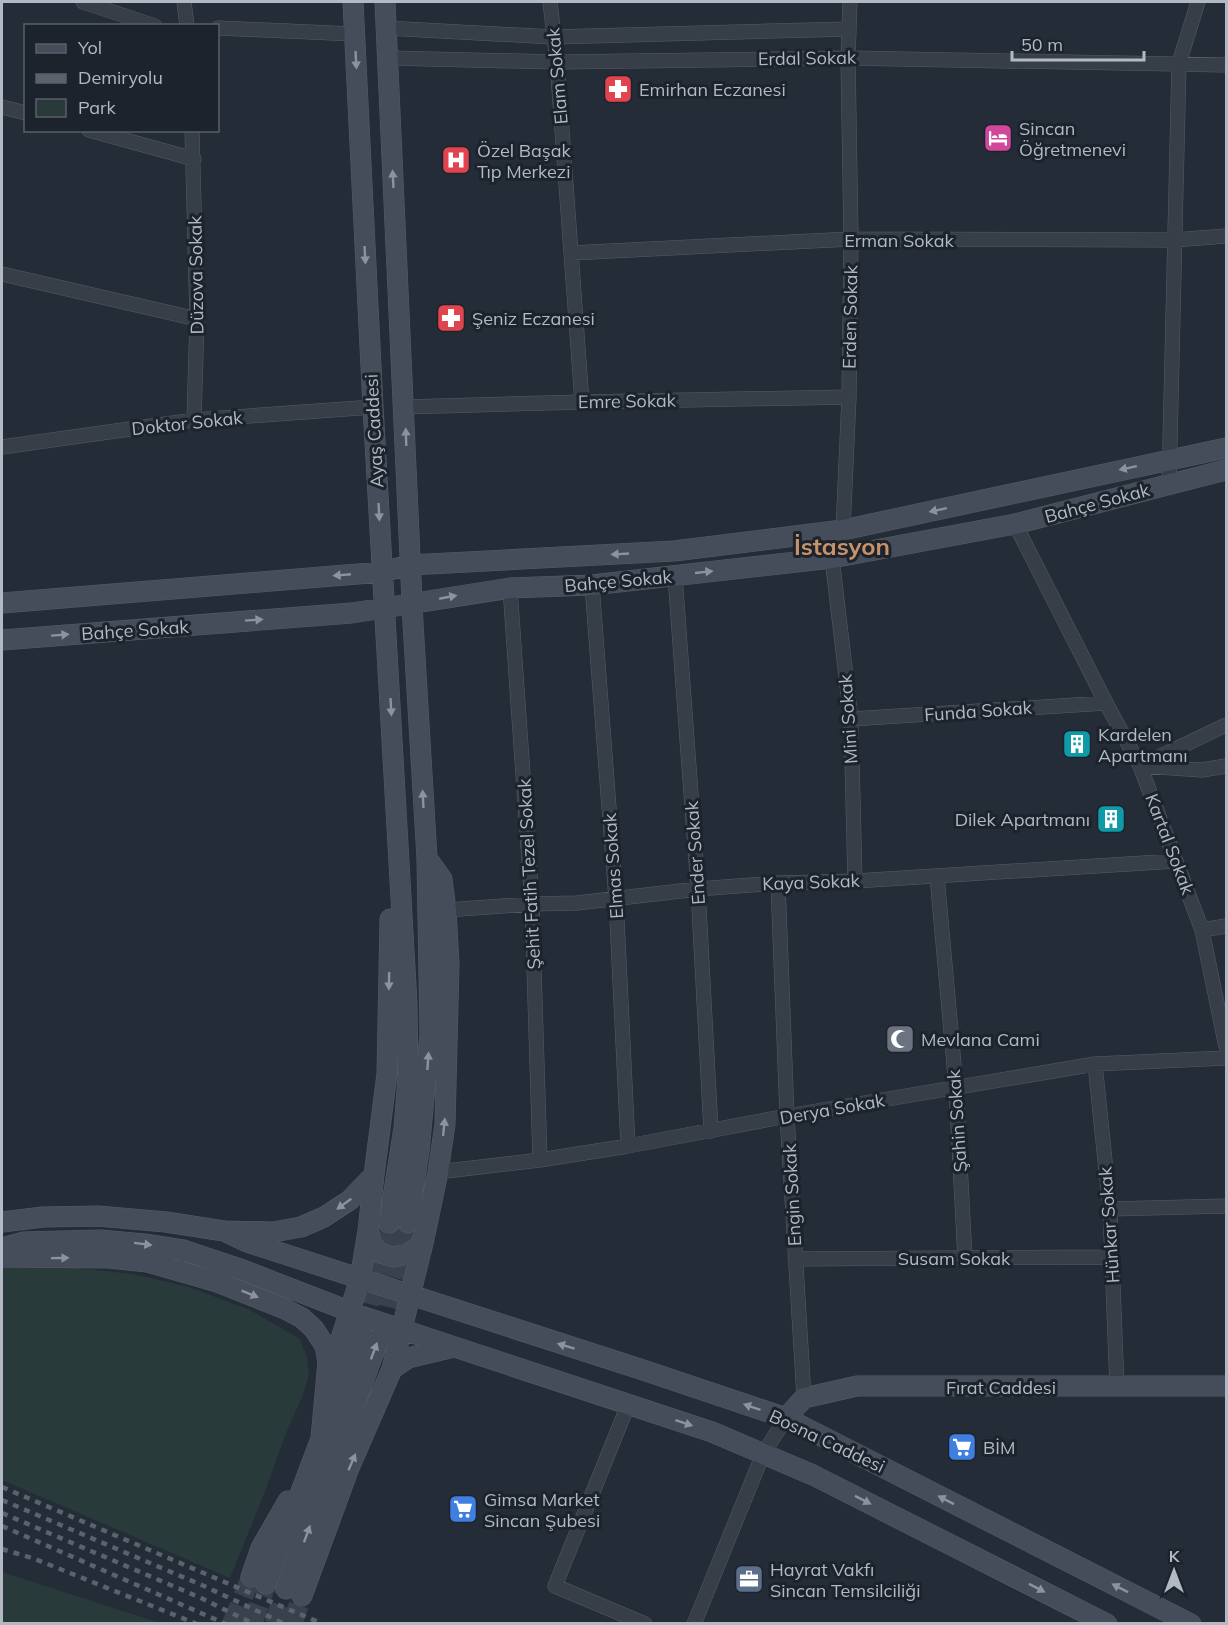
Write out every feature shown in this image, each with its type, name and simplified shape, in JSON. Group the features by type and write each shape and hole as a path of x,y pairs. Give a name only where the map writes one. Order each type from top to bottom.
{"street":[{"path":"83,2 149,24"},
{"path":"184,2 187,24"},
{"name":"Ayaş Caddesi","path":"353,2 407,1003 408,1078 398,1223 419,1151 429,1034 427,858 410,565 385,2"},
{"name":"Elam Sokak","path":"550,2 557,62 582,402"},
{"name":"Erden Sokak","path":"832,558 843,530 849,398 851,239 848,57 850,2"},
{"path":"1169,484 1179,63 1197,2"},
{"path":"219,28 354,34"},
{"path":"386,28 553,37 849,29"},
{"name":"Erdal Sokak","path":"388,58 557,62 848,57 1227,64"},
{"path":"2,107 24,112"},
{"path":"96,132 194,159"},
{"name":"Düzova Sokak","path":"192,132 197,319 194,420"},
{"name":"Erman Sokak","path":"572,254 851,239 1174,240 1227,236"},
{"path":"5,276 197,319"},
{"name":"Emre Sokak","path":"404,407 849,398"},
{"name":"Doktor Sokak","path":"2,447 194,420 373,406"},
{"name":"Bahçe Sokak","path":"2,603 382,572 410,565 674,551 843,530 1227,448"},
{"name":"Bahçe Sokak","path":"2,640 352,613 510,588 592,585 832,558 1015,524 1227,470"},
{"name":"Kartal Sokak","path":"1015,524 1140,766 1202,930 1227,1047"},
{"name":"Mini Sokak","path":"832,558 851,719 855,881"},
{"name":"Ender Sokak","path":"675,576 698,889 711,1131"},
{"name":"Elmas Sokak","path":"592,585 616,899 628,1146"},
{"name":"Şehit Fatih Tezel Sokak","path":"510,588 532,904 540,1160"},
{"name":"Funda Sokak","path":"851,719 1106,703"},
{"path":"1140,766 1227,725"},
{"path":"1140,766 1202,770 1227,766"},
{"path":"258,1580 261,1548 279,1514 308,1472 321,1438 370,1335 294,1592 392,1368 425,1234 445,1124 449,964 442,879 427,858"},
{"path":"327,1383 360,1279 368,1231 387,1074 391,892 400,860"},
{"name":"Kaya Sokak","path":"446,910 577,903 698,889 778,883 855,881 1176,861"},
{"name":"Şahin Sokak","path":"937,876 956,1087 965,1259"},
{"name":"Engin Sokak","path":"778,883 787,1116 804,1398"},
{"path":"1202,930 1227,926"},
{"name":"Derya Sokak","path":"438,1172 540,1160 628,1146 787,1116 1095,1064 1227,1058"},
{"name":"Hünkar Sokak","path":"1095,1064 1110,1209 1117,1387"},
{"path":"2,1222 43,1217 98,1216 166,1222 224,1231 273,1233 301,1227 324,1217 350,1200 374,1175"},
{"path":"1110,1209 1227,1206"},
{"name":"Bosna Caddesi","path":"224,1231 247,1242 409,1296 786,1418 1191,1623"},
{"path":"368,1231 372,1245 380,1253 394,1257 407,1254 419,1247 425,1234"},
{"name":"Bosna Caddesi","path":"2,1248 24,1242 100,1240 183,1250 280,1283 349,1311 712,1432 813,1475 1107,1623"},
{"path":"2,1257 109,1258 147,1262 181,1270 249,1294 302,1318 314,1329 325,1347 328,1362 321,1438"},
{"name":"Susam Sokak","path":"795,1259 1112,1257"},
{"path":"392,1368 408,1358 456,1347"},
{"name":"Fırat Caddesi","path":"804,1398 857,1386 1227,1386"},
{"path":"694,1623 763,1454 786,1418 804,1398"},
{"path":"628,1405 555,1586 645,1623"}],"green space":[{"path":"2,1264 133,1274 189,1287 250,1310 300,1339 307,1358 309,1374 303,1395 230,1578 2,1480"},
{"path":"2,1572 160,1623 2,1623"}],"tunnel":[{"path":"361,1333 389,1223"},
{"path":"380,1336 408,1223"},
{"path":"232,1624 251,1577"},
{"path":"252,1624 266,1584"},
{"path":"274,1624 286,1589"},
{"path":"292,1624 302,1596"}],"railway":[{"path":"2,1487 323,1624"},
{"path":"2,1500 204,1586 285,1624"},
{"path":"2,1513 201,1598 254,1624"},
{"path":"2,1526 226,1624"},
{"path":"2,1549 35,1559 197,1624"}],"place":[{"name":"Emirhan Eczanesi","path":"618,89"},
{"name":"Sincan Öğretmenevi","path":"998,138"},
{"name":"Özel Başak Tıp Merkezi","path":"456,160"},
{"name":"Şeniz Eczanesi","path":"451,318"},
{"name":"Kardelen Apartmanı","path":"1077,744"},
{"name":"Dilek Apartmanı","path":"1111,819"},
{"name":"Mevlana Cami","path":"900,1039"},
{"name":"BİM","path":"962,1447"},
{"name":"Gimsa Market Sincan Şubesi","path":"463,1509"},
{"name":"Hayrat Vakfı Sincan Temsilciliği","path":"749,1579"}],"district":[{"name":"İstasyon","path":"842,546"}]}
